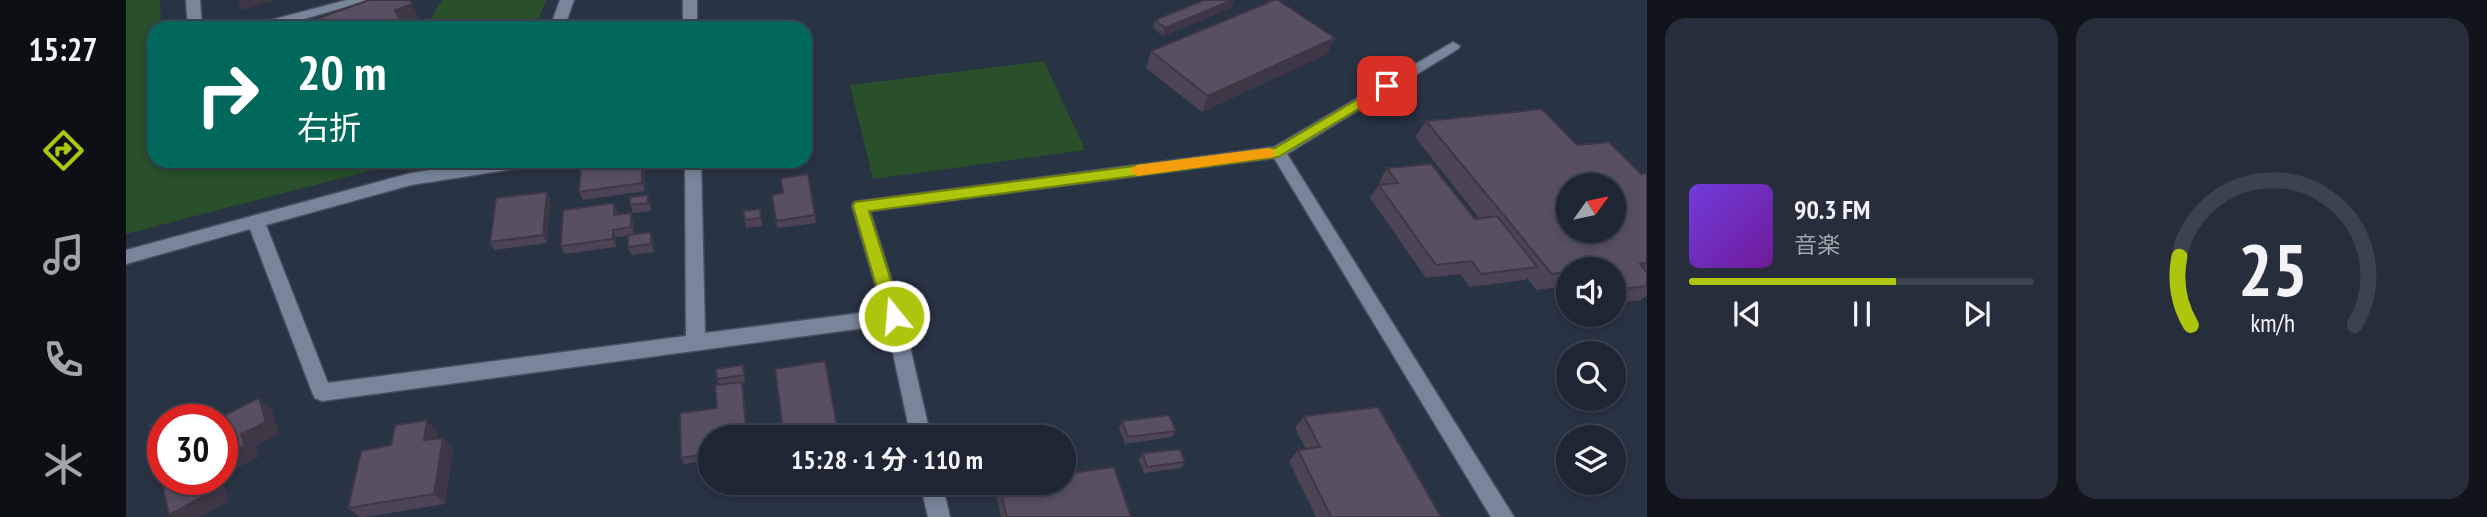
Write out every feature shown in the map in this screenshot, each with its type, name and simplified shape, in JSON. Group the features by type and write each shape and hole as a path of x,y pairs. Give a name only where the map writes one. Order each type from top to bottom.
{"street":[{"path":"193,0 194,21"},
{"path":"283,21 362,0"},
{"path":"560,21 568,0"},
{"path":"690,0 690,21"},
{"path":"918,425 894,316 860,206 1278,152 1453,46"},
{"path":"1278,152 1503,517"},
{"path":"126,257 411,180 484,168"},
{"path":"693,168 696,342"},
{"path":"256,222 322,392 894,316"},
{"path":"934,495 939,517"}],"green space":[{"path":"126,0 160,0 161,21 147,21 147,168 381,168 126,234"},
{"path":"442,0 546,0 538,21 429,21"},
{"path":"1044,61 1085,150 873,179 850,85"}],"building":[{"path":"369,0 410,0 412,4 395,10 400,21 320,21 319,18"},
{"path":"1204,0 1233,0 1165,28 1155,20"},
{"path":"1278,0 1335,38 1208,96 1151,51"},
{"path":"1542,109 1577,145 1609,142 1641,174 1647,173 1647,263 1640,264 1647,272 1647,286 1626,289 1626,257 1556,257 1556,274 1552,274 1426,121"},
{"path":"1431,164 1475,219 1497,216 1537,267 1481,274 1472,261 1436,265 1379,185 1398,183 1387,168"},
{"path":"581,168 642,168 642,183 579,192"},
{"path":"808,174 815,215 776,221 772,195 783,193 781,178"},
{"path":"547,192 543,235 490,242 496,198"},
{"path":"648,195 648,203 630,205 630,197"},
{"path":"614,203 614,215 631,213 631,227 613,230 613,239 561,246 563,210"},
{"path":"760,209 761,218 745,220 743,211"},
{"path":"651,232 651,244 628,247 628,235"},
{"path":"825,361 837,425 782,425 775,369"},
{"path":"743,365 744,375 717,379 716,369"},
{"path":"742,382 746,425 698,425 698,455 681,458 680,413 717,408 715,385"},
{"path":"259,398 266,422 241,434 245,446 238,449 238,408"},
{"path":"1378,407 1441,517 1331,517 1298,450 1320,447 1304,416"},
{"path":"1169,415 1176,431 1128,437 1122,421"},
{"path":"427,420 424,440 443,438 434,494 348,508 361,451 391,445 395,425"},
{"path":"1180,449 1185,462 1147,467 1143,453"},
{"path":"1114,467 1131,517 1007,517 1001,495 1076,495 1076,472"},
{"path":"165,495 206,495 169,515"}],"slow traffic":[{"path":"1137,170 1269,153"}],"route":[{"path":"894,316 860,206 1278,152 1387,86"}]}
